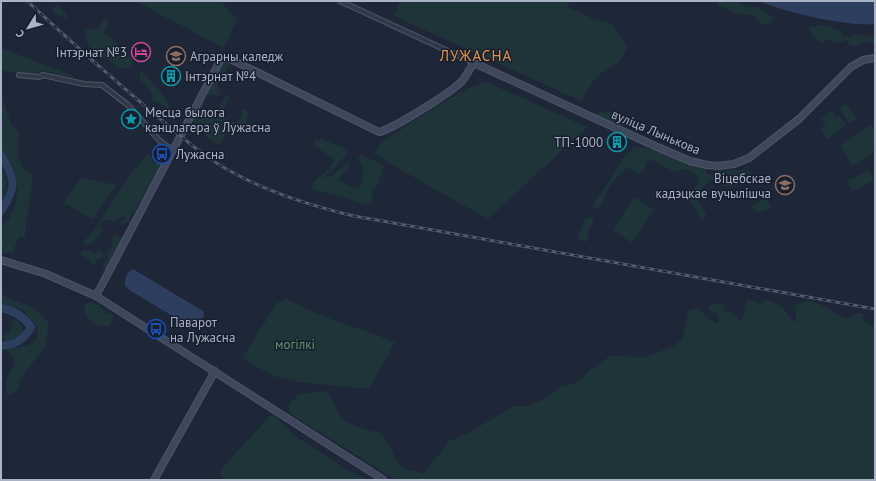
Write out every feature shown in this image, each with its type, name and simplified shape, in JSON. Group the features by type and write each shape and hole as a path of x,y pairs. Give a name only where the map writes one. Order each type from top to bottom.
{"street":[{"path":"96,296 174,151 221,59 228,58 379,132 385,131 457,85 474,63 340,1"},
{"name":"вуліца Лынькова","path":"474,63 690,161 718,166 734,164 749,158 799,119 851,67 863,60 875,58"},
{"path":"19,75 39,77 43,75 84,84 102,85 128,105 160,141 174,151"},
{"path":"1,260 46,274 96,296 384,480"},
{"path":"154,480 215,371"}],"green space":[{"path":"135,1 222,1 226,9 237,19 224,48"},
{"path":"401,1 569,1 568,7 593,19 612,24 627,47 620,61 596,77 581,101 394,16"},
{"path":"717,1 735,1 749,7 758,7 772,17 772,21 768,24 761,24 754,16 735,13 718,5"},
{"path":"57,5 67,15 67,19 55,14 52,9"},
{"path":"105,18 108,19 109,23 104,32 107,36 110,36 133,61 132,65 127,69 118,68 113,63 98,56 90,49 85,31 89,28 97,30"},
{"path":"820,25 842,31 843,36 850,38 855,34 875,38 875,43 861,42 856,46 849,45 848,40 837,43 829,39 823,43 814,37 809,28"},
{"path":"1,48 73,76 70,78 45,71 26,74 1,70"},
{"path":"225,60 230,62 217,85 221,94 219,96 208,95 203,102 203,107 209,113 215,115 227,94 230,96 222,111 224,118 234,123 242,118 242,110 246,110 248,112 246,127 243,132 226,131 222,143 217,144 208,138 193,121 194,115 222,62"},
{"path":"142,71 157,87 174,113 172,114 160,103 154,101 152,98 152,93 140,79"},
{"path":"486,82 587,127 488,219 387,162 375,153 381,143 434,108 477,84"},
{"path":"1,95 12,126 20,133 18,147 20,162 25,170 33,175 25,238 19,237 12,253 2,253 1,243 3,237 1,234 1,227 9,219 15,205 18,190 17,178 12,165 1,148"},
{"path":"846,103 857,118 849,123 839,108"},
{"path":"602,111 611,112 626,121 626,124 622,128 595,115"},
{"path":"832,111 836,117 839,115 846,125 827,139 820,129 826,125 821,119"},
{"path":"871,124 875,129 875,151 853,166 840,146"},
{"path":"321,139 344,148 348,153 324,178 332,176 347,163 350,164 339,180 355,189 361,186 363,178 363,168 358,158 361,155 384,165 378,185 372,190 373,201 369,205 312,189 313,182 329,169 335,159 314,146 314,141"},
{"path":"635,146 663,153 707,168 706,173 709,175 718,170 748,170 753,176 743,183 733,186 722,185 711,180 695,195 706,216 702,219 694,208 689,195 698,184 697,175 686,169 674,172 652,160 647,161 645,170 638,174 626,167 609,187 601,206 597,209 593,207 625,156"},
{"path":"148,154 150,155 153,163 157,163 164,156 165,160 134,212 130,215 130,221 120,224 126,218 123,215 114,221 106,220 99,225 103,230 98,237 91,244 85,246 84,242 98,225 127,179"},
{"path":"1,167 6,178 6,193 1,209"},
{"path":"868,170 874,179 873,181 852,191 848,181"},
{"path":"81,178 117,185 92,219 64,203"},
{"path":"634,197 654,210 632,243 613,230"},
{"path":"764,198 771,205 769,209 758,213 752,207"},
{"path":"591,217 594,220 588,233 589,239 585,242 579,240 578,234 586,218"},
{"path":"113,236 121,237 123,239 107,270 101,267 108,260 108,251 112,247"},
{"path":"88,249 94,253 100,251 103,254 103,257 95,261 96,264 94,266 88,259 81,255 81,252"},
{"path":"1,292 6,297 37,311 43,316 49,325 45,346 20,380 19,390 8,395 6,384 13,368 14,360 8,349 30,345 38,337 37,326 23,310 1,303"},
{"name":"могілкі","path":"286,299 323,316 395,342 369,389 297,382 273,376 242,358 277,303"},
{"path":"747,299 760,304 766,299 771,300 782,308 794,322 796,322 795,306 805,301 810,301 818,303 849,319 856,313 862,313 865,322 875,327 875,480 396,480 289,413 289,405 298,395 320,391 330,394 340,414 347,422 381,434 386,439 397,461 401,465 411,471 422,474 449,441 469,433 513,406 528,406 546,398 562,386 572,384 580,380 590,370 610,356 644,357 673,347 683,337 688,311 697,308 717,324 719,320 718,315 708,309 709,305 723,303 724,311 731,313 742,321"},
{"path":"90,302 99,305 107,314 112,313 114,318 109,326 91,322 84,310 84,305"},
{"path":"15,319 19,322 24,333 16,340 5,341 2,337 9,332 11,323"},
{"path":"274,415 298,438 351,472 370,480 223,480 220,473 223,467 270,416"}],"water":[{"path":"760,1 875,1 875,24 850,23 817,18 784,10"},
{"path":"133,269 203,311 204,316 197,327 189,326 125,286 126,276"}],"waterway":[{"path":"1,155 12,177 13,183 10,195 1,211"},
{"path":"1,308 18,314 31,327 26,335 19,341 1,346"}],"railway":[{"path":"27,1 125,89 203,154 246,180 276,193 354,216 875,309"}],"place":[{"name":"Інтэрнат №3","path":"141,52"},
{"name":"Аграрны каледж","path":"176,56"},
{"name":"Інтэрнат №4","path":"171,76"},
{"name":"Месца былога канцлагера ў Лужасна","path":"131,119"},
{"name":"ТП-1000","path":"617,142"},
{"name":"Лужасна","path":"162,154"},
{"name":"Віцебскае кадэцкае вучылішча","path":"785,185"},
{"name":"Паварот на Лужасна","path":"156,329"}],"district":[{"name":"ЛУЖАСНА","path":"476,55"}]}
